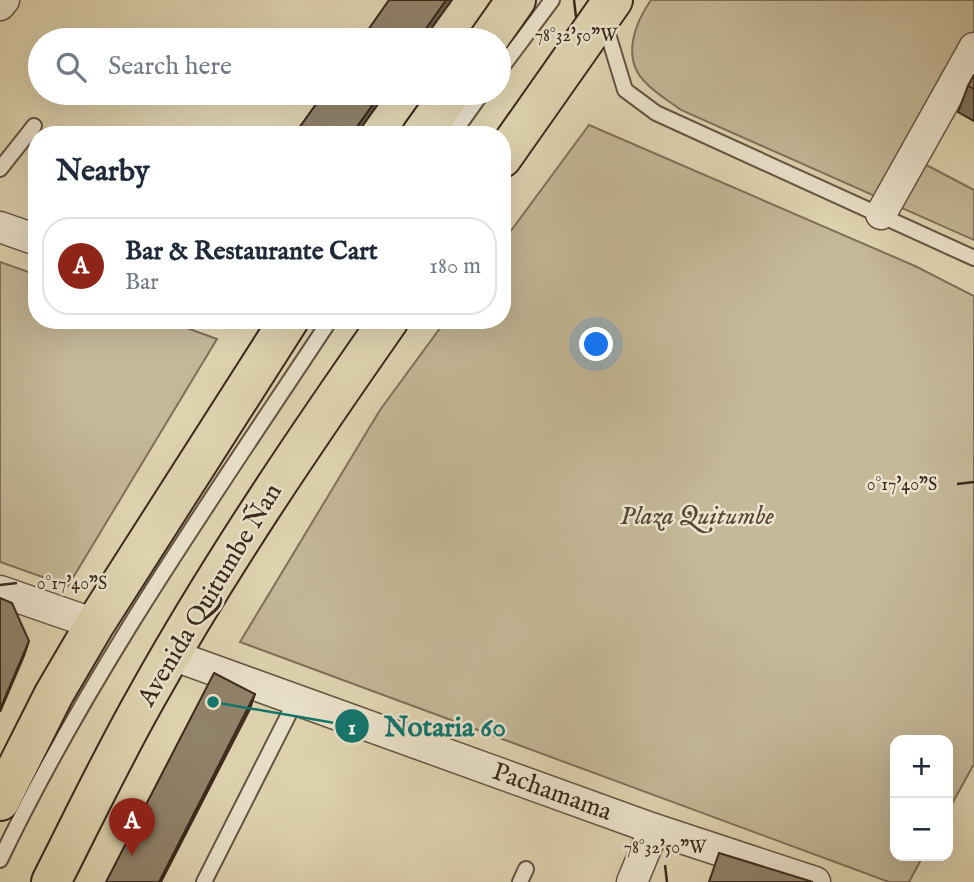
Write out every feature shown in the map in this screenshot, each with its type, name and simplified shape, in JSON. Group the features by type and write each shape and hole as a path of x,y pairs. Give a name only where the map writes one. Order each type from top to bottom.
{"main road":[{"path":"496,28 516,0"},
{"path":"511,145 607,7"},
{"path":"427,126 442,105"},
{"path":"0,801 54,694 274,329"},
{"name":"Avenida Quitumbe Ñan","path":"51,882 146,697 209,590 285,472 383,329"}],"street":[{"path":"0,5 4,0"},
{"path":"881,214 974,48"},
{"path":"0,227 28,237"},
{"path":"0,591 95,624"},
{"name":"Pachamama","path":"172,656 654,829 815,882"},
{"path":"632,882 654,829"}],"lane":[{"path":"511,55 552,0"},
{"path":"607,7 616,70 625,90 656,113 974,258"},
{"path":"458,126 473,105"},
{"path":"0,169 28,133"},
{"path":"0,860 57,750 131,624 324,329"},
{"path":"204,882 296,700"}],"green space":[{"path":"651,0 974,0 974,41 913,158 974,190 974,240 681,110 658,93 638,73 632,52 640,19"},
{"name":"Plaza Quitumbe","path":"589,125 915,266 974,296 974,764 953,802 953,735 890,735 890,861 920,861 909,882 889,882 240,642 380,410 439,329 511,329 511,231"},
{"path":"0,262 28,272 28,329 190,329 217,339 68,586 0,562"}],"building":[{"path":"389,0 446,0 426,28 369,28"},
{"path":"974,75 974,89 968,86"},
{"path":"315,105 372,105 357,126 300,126"},
{"path":"0,598 12,603 29,641 1,707 0,706"},
{"path":"214,673 255,694 159,882 106,882"},
{"path":"719,853 813,882 709,882"}],"place":[{"name":"Notaria 60","path":"213,702"},
{"name":"Bar & Restaurante Cart","path":"132,856"}]}
